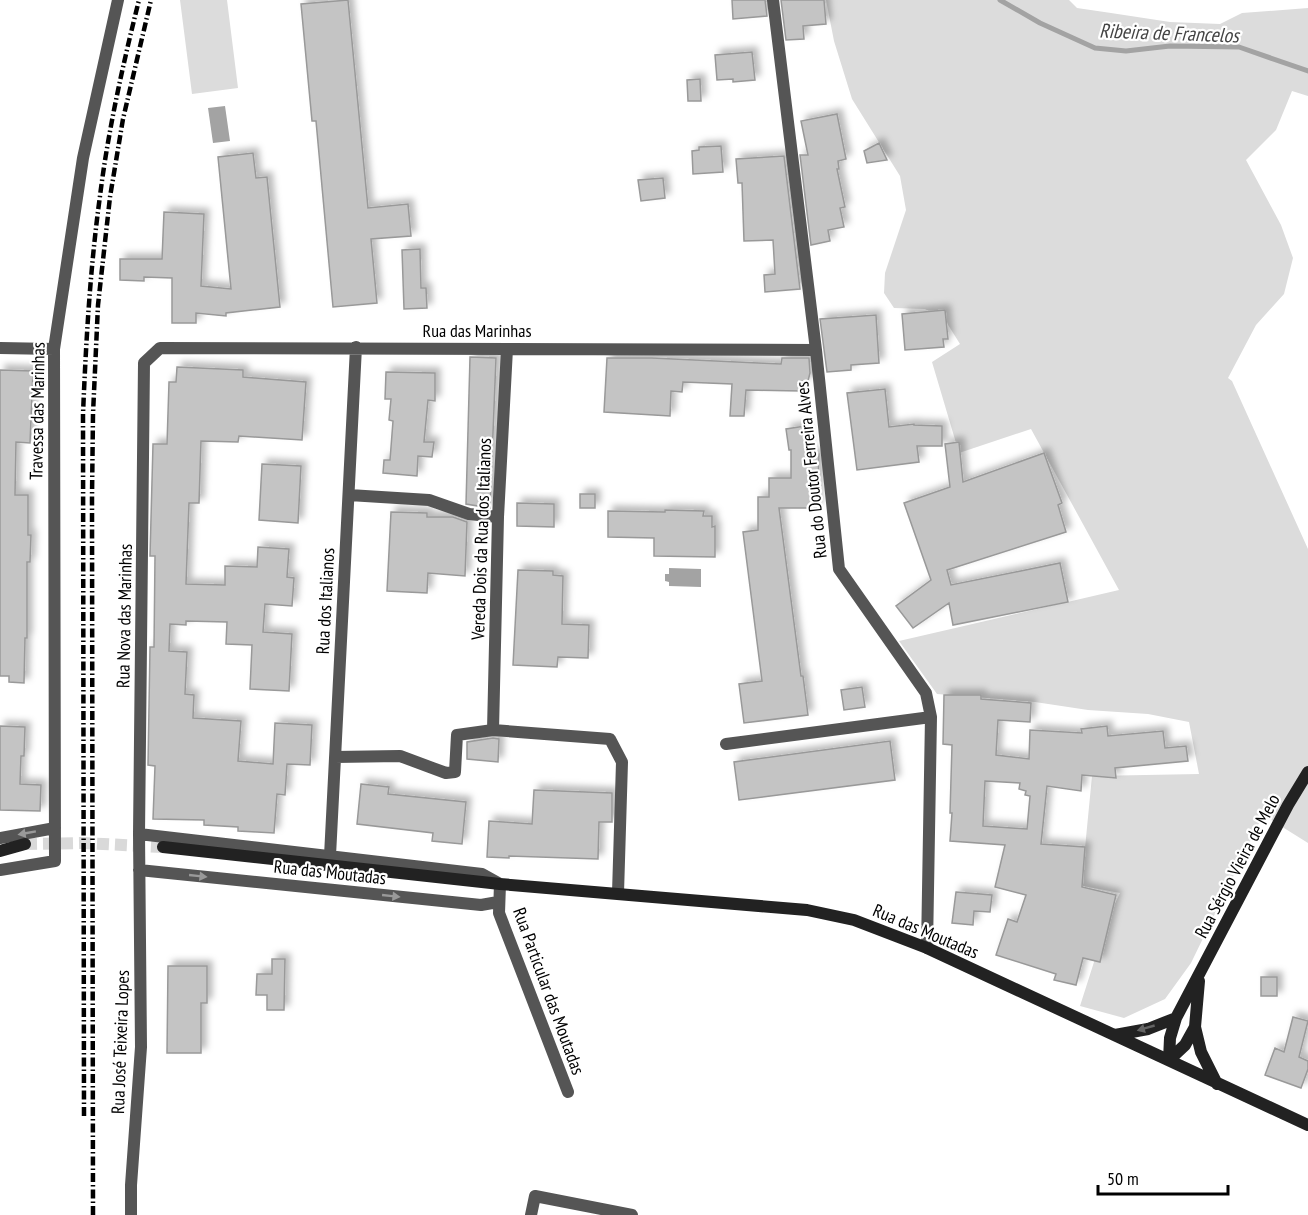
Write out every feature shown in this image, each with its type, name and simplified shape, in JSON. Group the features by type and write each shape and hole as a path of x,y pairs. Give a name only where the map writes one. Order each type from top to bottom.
{"main road":[{"name":"Rua Sérgio Vieira de Melo","path":"1169,1060 1170,1038 1176,1018 1288,805 1308,772"},
{"path":"0,850 25,844"},
{"name":"Rua das Moutadas","path":"163,847 500,884 807,910 854,920 927,948 1308,1125"},
{"name":"Rua Sérgio Vieira de Melo","path":"1199,977 1195,1027 1202,1052 1217,1084"},
{"path":"1115,1035 1148,1029 1176,1018"},
{"path":"1169,1060 1185,1045 1195,1027"}],"street":[{"name":"Travessa das Marinhas","path":"55,828 54,349 83,158 118,0"},
{"name":"Rua do Doutor Ferreira Alves","path":"773,0 816,350 839,569 926,693 931,717 927,948"},
{"name":"Rua dos Italianos","path":"330,856 356,347"},
{"path":"0,348 54,349"},
{"name":"Rua das Marinhas","path":"144,363 160,348 816,350"},
{"name":"Vereda Dois da Rua dos Italianos","path":"493,730 498,518 507,349"},
{"name":"Rua Nova das Marinhas","path":"139,870 144,363"},
{"path":"349,495 429,501 469,514 498,518"},
{"path":"726,744 931,717"},
{"path":"335,757 400,756 446,773 455,772 457,735 493,730 610,739 622,762 618,893"},
{"path":"0,838 55,828 55,861 0,870"},
{"name":"Rua das Moutadas","path":"139,834 482,874 500,884"},
{"name":"Rua das Moutadas","path":"139,870 481,905 498,902"},
{"name":"Rua José Teixeira Lopes","path":"131,1215 141,1047 139,870"},
{"path":"498,902 500,884"},
{"name":"Rua Particular das Moutadas","path":"498,902 568,1092"},
{"path":"531,1215 535,1196 568,1209 632,1215"}],"shaded area":[{"path":"180,0 227,0 238,88 192,94"},
{"path":"826,0 1069,0 1077,8 1170,22 1220,24 1242,13 1308,8 1308,96 1292,91 1276,130 1246,160 1281,225 1293,258 1284,294 1256,325 1228,378 1232,381 1308,549 1308,843 1263,815 1191,963 1165,999 1124,1018 1080,1006 1108,918 1120,893 1083,886 1092,776 1199,774 1189,722 1148,714 937,694 899,641 1119,590 1031,429 959,453 932,362 960,344 945,320 925,309 894,308 884,293 885,273 906,210 900,176 852,99 834,41"},
{"path":"225,106 230,141 213,143 208,108"},
{"path":"669,568 701,569 701,587 669,586 669,582 665,581 665,574 669,574"}],"building":[{"path":"348,0 368,208 408,204 411,236 371,239 377,303 333,307 316,121 312,121 301,4"},
{"path":"732,0 765,0 767,16 733,19"},
{"path":"781,0 824,0 826,24 803,26 804,39 786,40"},
{"path":"752,52 755,80 733,82 733,79 717,80 715,55"},
{"path":"700,79 701,101 688,101 687,80"},
{"path":"837,114 846,159 838,161 839,169 837,169 845,207 840,208 844,227 828,230 830,241 811,245 800,155 808,155 801,121"},
{"path":"879,143 887,160 867,163 864,151"},
{"path":"721,146 723,172 693,174 692,151 699,150 699,147"},
{"path":"253,153 256,178 267,177 280,307 226,313 226,316 196,313 196,323 172,323 172,278 144,277 144,281 120,280 120,259 162,259 164,212 204,214 201,286 231,289 218,157"},
{"path":"784,156 800,289 765,292 764,275 775,274 773,240 744,241 742,183 738,183 736,159"},
{"path":"663,178 665,198 641,201 638,180"},
{"path":"420,249 421,288 426,288 427,308 404,309 402,250"},
{"path":"945,310 948,339 943,339 944,347 905,350 902,314"},
{"path":"876,315 879,363 851,365 851,370 827,372 820,319"},
{"path":"470,357 496,358 490,508 466,504"},
{"path":"607,358 781,364 782,358 809,358 810,373 808,381 800,381 800,391 746,390 744,416 730,416 732,384 683,382 682,392 671,391 670,416 604,412"},
{"path":"177,367 243,370 243,377 306,382 302,440 239,436 238,442 201,441 199,503 189,503 186,584 225,585 225,566 257,567 258,547 289,549 287,577 294,578 292,606 265,604 263,632 292,634 289,691 250,689 252,645 226,644 227,622 186,621 186,625 170,624 169,651 187,652 185,694 194,695 193,718 241,721 238,761 273,764 275,723 312,725 310,765 287,764 285,795 277,794 274,833 238,831 238,827 204,825 204,820 153,819 155,766 148,765 150,647 154,647 155,556 150,556 153,444 167,444 169,382 176,382"},
{"path":"0,370 33,371 30,443 16,442 15,495 28,495 28,535 31,535 30,562 27,562 27,638 25,638 24,683 9,682 9,676 0,676"},
{"path":"386,372 435,373 435,401 428,400 424,442 434,442 432,457 418,456 417,476 383,473 384,460 390,460 393,421 389,420 391,399 385,399"},
{"path":"885,389 889,427 914,424 942,426 942,446 917,446 919,462 857,470 847,393"},
{"path":"805,426 809,454 819,454 817,508 779,508 808,715 744,723 739,684 762,681 743,532 758,530 758,497 769,497 769,478 791,478 791,450 789,450 786,429"},
{"path":"959,442 963,482 1044,453 1062,503 1058,505 1066,532 947,570 951,585 1060,563 1068,602 953,625 949,603 913,628 896,606 931,580 904,503 950,487 945,444"},
{"path":"262,464 301,466 298,523 259,520"},
{"path":"580,494 595,494 595,508 580,508"},
{"path":"517,503 554,504 554,527 517,526"},
{"path":"665,510 704,511 703,516 712,516 712,527 715,526 715,557 654,556 654,538 608,537 608,511 665,512"},
{"path":"391,512 427,513 427,517 453,517 467,522 465,576 428,573 427,593 387,591"},
{"path":"518,570 553,571 553,575 563,576 562,624 589,625 588,658 558,657 557,667 513,665"},
{"path":"862,687 865,707 844,710 841,690"},
{"path":"944,695 981,695 981,699 1031,703 1030,722 998,720 996,755 1029,759 1030,730 1082,733 1081,729 1107,726 1108,736 1163,731 1165,748 1186,746 1188,761 1115,768 1116,778 1082,775 1081,791 1047,786 1041,844 1085,847 1082,887 1116,895 1100,962 1083,958 1076,985 1054,980 1056,974 996,955 1008,919 1017,922 1026,895 995,887 1005,845 950,841 952,745 943,744","holes":["985,781 1020,783 1019,789 1026,791 1025,795 1030,796 1027,829 983,826"]},
{"path":"0,726 25,727 20,784 41,785 40,811 0,810"},
{"path":"499,739 498,762 467,759 467,742"},
{"path":"890,741 895,780 739,800 734,762"},
{"path":"361,784 389,787 388,794 466,802 462,844 432,841 433,833 357,824"},
{"path":"534,790 612,793 612,822 599,822 598,859 487,857 489,821 532,824"},
{"path":"956,892 992,895 990,912 974,911 973,925 952,923"},
{"path":"272,959 285,959 284,1010 267,1010 267,995 256,995 257,974 272,974"},
{"path":"168,966 207,966 207,1003 201,1003 201,1053 167,1053"},
{"path":"1261,977 1277,977 1277,996 1261,996"},
{"path":"1293,1017 1308,1021 1299,1057 1308,1061 1308,1069 1301,1088 1265,1075 1275,1048 1284,1052"}],"waterway":[{"name":"Ribeira de Francelos","path":"1000,0 1040,23 1095,48 1126,51 1170,46 1239,47 1308,71"}],"tunnel":[{"path":"25,844 83,843 163,847"}],"railway":[{"path":"84,1116 83,414 89,305 103,172 116,98 139,0"},
{"path":"93,1215 92,497 98,305 110,197 123,119 151,0"}]}
